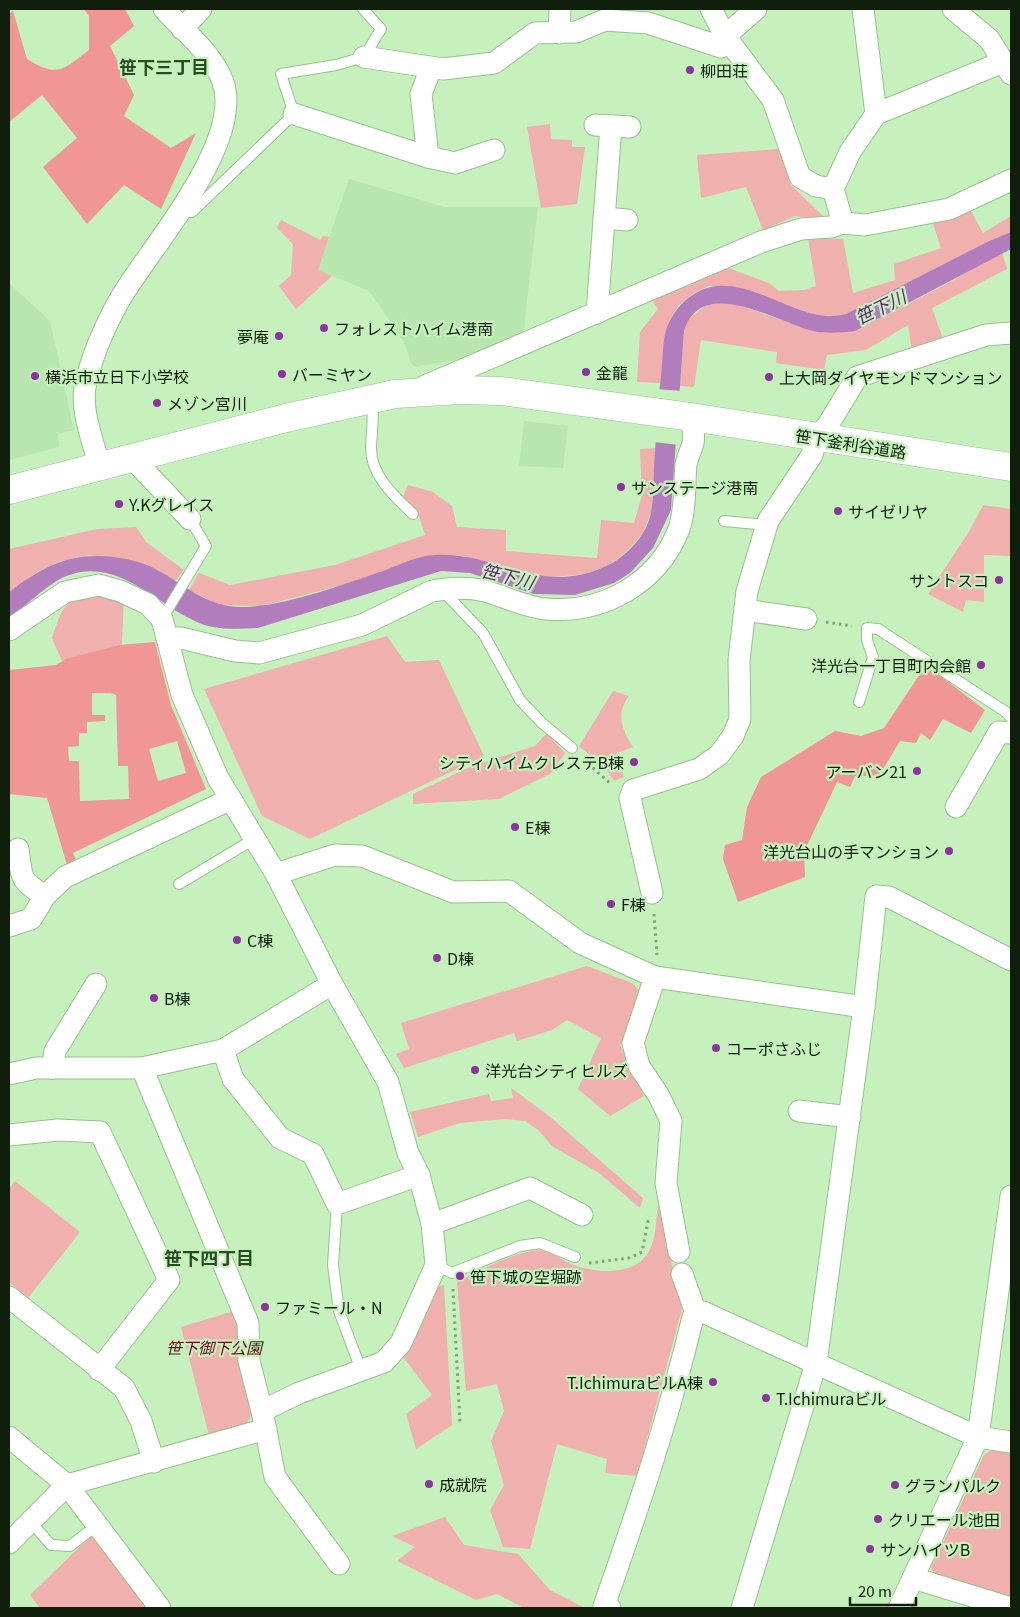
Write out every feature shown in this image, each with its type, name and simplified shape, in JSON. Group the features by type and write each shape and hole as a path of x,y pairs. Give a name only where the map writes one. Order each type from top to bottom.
{"main road":[{"name":"笹下釜利谷道路","path":"9,490 99,465 286,418 406,393 459,390 501,391 691,417 1011,467"}],"street":[{"path":"99,465 84,406 85,387 93,356 119,301 142,264 181,212 219,139 226,112 226,94 222,81 209,59 164,9"},
{"path":"182,29 201,9"},
{"path":"559,32 560,9"},
{"path":"711,9 728,39 773,100 800,177 816,186 833,189"},
{"path":"364,57 443,69 494,63 535,33 576,32 605,20 648,23 721,47 756,9"},
{"path":"863,9 876,114"},
{"path":"843,223 833,189 850,152 876,114 1007,68 989,39 953,9"},
{"path":"428,157 421,94 431,68"},
{"path":"294,114 428,157 455,163 494,150"},
{"path":"597,313 612,126"},
{"path":"406,393 450,377 761,242 801,229 831,227 843,223 865,225 949,209 1011,180"},
{"path":"604,218 628,220"},
{"path":"652,894 630,798 633,790 699,769 719,755 733,736 740,719 738,660 747,591 767,525 812,454 816,438 828,425 857,377 986,335 1011,333"},
{"path":"9,630 65,592 99,585 120,591 148,604 182,638 236,651 259,653 362,625 432,591 442,589 484,591 520,605 548,609 575,608 610,601 638,586 669,548 680,528 686,463 694,441 691,417"},
{"path":"132,458 190,519"},
{"path":"745,610 806,619"},
{"path":"9,1543 67,1485 154,1462 264,1420 299,1393 384,1362 401,1343 444,1269 419,1175 408,1153 388,1082 332,984 276,874 218,778 182,695 165,623"},
{"path":"956,807 999,732 1011,733"},
{"path":"9,926 31,919 45,896 65,877 231,799"},
{"path":"18,849 21,877 27,885 45,896"},
{"path":"276,874 335,855 362,856 453,892 509,891 580,943 655,977 864,1007"},
{"path":"742,1608 816,1363 850,1117 876,896 889,897 1011,960"},
{"path":"655,977 633,1042 639,1066 671,1121 666,1183 679,1252"},
{"path":"52,1068 55,1051 96,984"},
{"path":"9,1074 36,1068 142,1068 223,1050 332,984"},
{"path":"223,1050 233,1079 280,1138 313,1154 337,1204 419,1175"},
{"path":"142,1068 248,1323 249,1361 264,1420 275,1477 339,1564"},
{"path":"799,1111 850,1117"},
{"path":"9,1135 58,1130 100,1132 169,1280 99,1370"},
{"path":"432,1224 530,1188 582,1215"},
{"path":"899,1608 978,1438 1011,1196"},
{"path":"682,1274 696,1313"},
{"path":"9,1298 124,1388 141,1421 154,1462"},
{"path":"610,1608 604,1606 648,1482 674,1396 693,1317 696,1313 703,1312 978,1438 1011,1442"},
{"path":"9,1436 67,1485 160,1608"},
{"path":"913,1578 1011,1608"}],"lane":[{"path":"181,212 192,212 294,114 281,74 336,65 364,57 381,29 363,9"},
{"path":"372,399 374,418 371,448 376,472 392,494 413,514"},
{"path":"165,623 184,584 206,546 190,519"},
{"path":"724,522 767,525"},
{"path":"442,589 483,633 520,700 542,723 572,748"},
{"path":"859,702 873,657 867,640 867,628 878,630 940,668 1006,712 1011,718"},
{"path":"179,884 254,839"},
{"path":"337,1204 333,1265 339,1311 362,1370"},
{"path":"444,1269 520,1246 540,1243 575,1256"},
{"path":"31,1522 51,1545 70,1546 97,1525"}],"path":[{"path":"806,619 867,628"},
{"path":"572,748 610,784 630,798"},
{"path":"652,894 658,952 655,977"},
{"path":"575,1256 592,1263 629,1258 642,1252 651,1204 666,1183"},
{"path":"444,1269 460,1423"}],"shaded area":[{"path":"84,9 125,9 134,26 110,46 134,95 124,116 171,148 196,133 161,209 124,185 87,224 43,167 77,138 42,95 9,122 9,14 13,11 27,59 37,65 53,70 66,67 89,50 89,16"},
{"path":"349,179 445,207 538,207 523,335 466,358 415,367 411,363 405,345 396,330 369,291 318,270"},
{"name":"横浜市立日下小学校","path":"9,283 50,321 74,430 58,434 59,447 9,460"},
{"path":"524,421 568,426 563,468 519,466"},
{"path":"155,642 171,705 206,789 73,853 79,866 68,868 47,798 9,794 9,670 56,665 66,659 119,645","holes":["92,693 116,695 118,766 128,766 129,799 80,801 79,761 69,761 68,747 79,746 79,733 87,733 87,722 105,721 105,715 92,715","177,741 186,773 158,781 149,749"]},
{"path":"926,665 985,710 971,733 943,719 930,740 921,733 916,743 900,741 879,776 855,776 850,787 837,782 804,852 805,877 738,902 723,859 725,845 742,840 747,807 761,777 835,731 861,736 884,728"}],"green space":[{"path":"550,124 551,139 572,140 572,147 585,147 577,204 541,208 527,127"},
{"path":"781,149 791,185 827,220 795,216 763,230 746,187 701,198 697,155"},
{"path":"971,211 983,233 1011,216 1011,232 989,241 846,314 826,317 813,314 725,286 709,286 694,293 679,305 666,331 660,383 637,382 640,332 658,309 650,297 723,266 769,283 779,291 804,290 816,286 808,238 843,239 853,293 895,280 894,264 941,248 933,224"},
{"path":"281,220 320,240 323,236 329,237 318,270 332,276 296,309 279,286 291,275 293,244 277,228"},
{"path":"1002,252 1007,269 932,308 944,342 912,352 908,325 866,350 827,355 824,370 776,363 777,352 701,340 694,387 680,386 684,331 687,320 708,304 719,302 736,304 810,330 855,331 943,286"},
{"path":"656,448 653,507 643,533 627,551 609,565 585,574 544,578 463,556 432,555 346,584 262,606 219,605 189,590 199,573 230,585 335,565 425,535 418,513 402,499 408,485 433,492 452,506 457,527 506,530 506,551 597,558 601,520 634,523 642,495 640,449"},
{"path":"983,505 1011,509 1011,556 984,555 984,602 966,600 963,612 928,594 970,530"},
{"path":"136,527 146,542 184,570 175,581 158,570 89,555 61,561 39,571 9,592 9,549 97,529"},
{"path":"89,593 124,595 122,644 62,661 52,638 58,621 68,604 80,596"},
{"path":"387,636 405,662 439,660 484,756 310,839 262,816 204,689"},
{"path":"613,691 629,696 622,709 621,716 623,728 633,747 617,753 624,777 614,781 606,769 579,746"},
{"path":"547,733 565,753 550,774 499,799 413,804 413,794 472,766 535,746"},
{"path":"587,966 632,983 640,991 631,1024 620,1045 644,1096 610,1116 578,1089 601,1038 567,1020 552,1030 517,1041 514,1033 404,1068 396,1054 409,1049 401,1023"},
{"path":"511,1088 549,1116 643,1198 640,1208 599,1173 552,1146 538,1130 525,1121 505,1119 460,1123 418,1137 410,1112 489,1094 491,1101 513,1098"},
{"path":"15,1181 80,1232 28,1298 9,1282 9,1189"},
{"path":"663,1199 672,1267 682,1309 637,1476 605,1473 607,1459 557,1444 530,1549 503,1547 490,1510 504,1485 491,1441 504,1411 497,1384 466,1391 457,1281 508,1258 529,1251 540,1250 551,1253 571,1264 601,1271 612,1271 633,1266 642,1261 651,1247 655,1234 659,1200"},
{"path":"444,1285 452,1425 416,1449 406,1414 432,1395 404,1358 433,1289"},
{"name":"笹下御下公園","path":"237,1310 254,1410 244,1428 210,1439 181,1327"},
{"path":"994,1448 1011,1451 1011,1600 937,1578 931,1568 984,1455"},
{"path":"445,1517 464,1545 518,1554 550,1590 585,1608 524,1608 497,1594 476,1600 397,1561 415,1547 392,1536"},
{"path":"92,1535 147,1608 40,1608 30,1595"}],"water":[{"name":"笹下川","path":"1011,232 1011,249 855,331 832,333 809,330 759,311 722,303 706,306 693,314 684,331 671,510 653,548 630,573 614,583 575,595 534,594 470,573 441,571 258,628 234,629 218,628 195,621 117,576 100,572 83,572 58,580 9,618 9,592 46,568 70,559 84,557 114,557 139,562 156,569 211,601 245,607 278,603 315,594 429,555 458,556 520,571 561,577 583,574 606,566 617,560 631,548 640,538 650,518 653,502 663,346 667,327 678,308 685,301 694,294 710,287 726,286 742,288 809,313 827,316 846,314 989,241"}],"pier":[{"path":"657,389 682,391 679,445 654,442"}],"place":[{"name":"柳田荘","path":"690,70"},
{"name":"フォレストハイム港南","path":"324,328"},
{"name":"夢庵","path":"279,336"},
{"name":"金龍","path":"586,372"},
{"name":"バーミヤン","path":"282,374"},
{"name":"横浜市立日下小学校","path":"35,376"},
{"name":"上大岡ダイヤモンドマンション","path":"769,377"},
{"name":"メゾン宮川","path":"157,403"},
{"name":"サンステージ港南","path":"621,487"},
{"name":"Y.Kグレイス","path":"119,504"},
{"name":"サイゼリヤ","path":"838,511"},
{"name":"サントスコ","path":"999,580"},
{"name":"洋光台一丁目町内会館","path":"981,665"},
{"name":"シティハイムクレステB棟","path":"634,762"},
{"name":"アーバン21","path":"917,771"},
{"name":"E棟","path":"515,827"},
{"name":"洋光台山の手マンション","path":"949,851"},
{"name":"F棟","path":"611,904"},
{"name":"C棟","path":"237,940"},
{"name":"D棟","path":"437,958"},
{"name":"B棟","path":"154,998"},
{"name":"コーポさふじ","path":"716,1048"},
{"name":"洋光台シティヒルズ","path":"475,1070"},
{"name":"笹下城の空堀跡","path":"460,1276"},
{"name":"ファミール・N","path":"265,1307"},
{"name":"T.IchimuraビルA棟","path":"713,1382"},
{"name":"T.Ichimuraビル","path":"766,1398"},
{"name":"成就院","path":"429,1484"},
{"name":"グランパルク","path":"895,1485"},
{"name":"クリエール池田","path":"878,1519"},
{"name":"サンハイツB","path":"870,1549"}],"district":[{"name":"笹下三丁目","path":"164,66"},
{"name":"笹下四丁目","path":"209,1257"}]}
